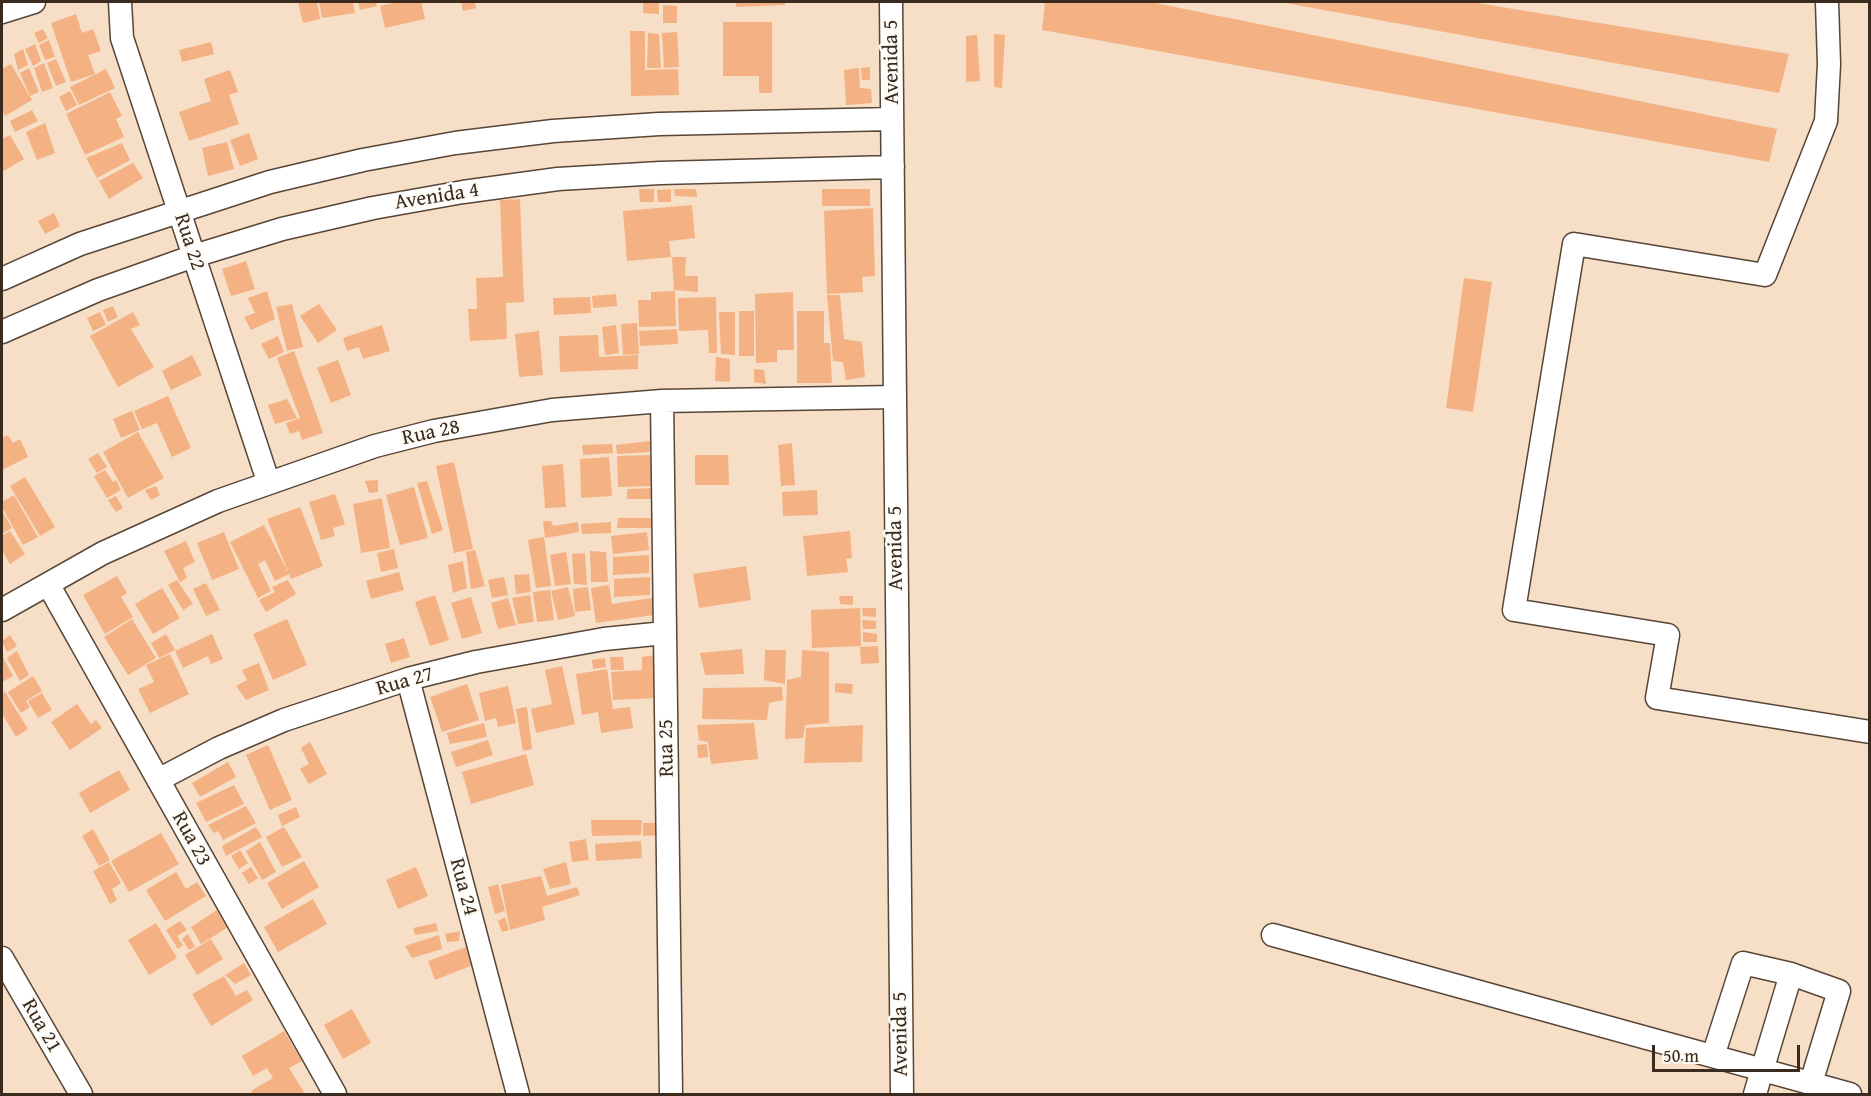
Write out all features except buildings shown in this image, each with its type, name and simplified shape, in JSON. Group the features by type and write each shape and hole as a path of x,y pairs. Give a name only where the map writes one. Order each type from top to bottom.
{"street":[{"path":"2,12 33,2"},
{"name":"Rua 22","path":"120,2 122,38 268,481"},
{"name":"Avenida 5","path":"891,2 902,1095"},
{"path":"1827,2 1829,64 1826,121 1765,274 1574,244 1514,610 1668,635 1657,698 1869,732"},
{"path":"2,279 80,244 179,210 270,182 363,160 532,134 658,124 892,118"},
{"name":"Avenida 4","path":"2,332 98,290 194,256 282,229 373,208 534,182 660,173 893,167"},
{"name":"Rua 28","path":"2,610 103,553 218,501 268,481 375,446 434,431 552,410 662,401 895,397"},
{"name":"Rua 25","path":"662,401 671,1095"},
{"name":"Rua 23","path":"48,584 335,1095"},
{"name":"Rua 27","path":"158,780 219,748 285,720 408,679 476,662 604,639 665,633"},
{"name":"Rua 24","path":"408,679 518,1095"},
{"path":"1273,935 1850,1095"},
{"name":"Rua 21","path":"2,958 81,1095"},
{"path":"1713,1056 1743,963 1791,974 1839,991 1811,1083"},
{"path":"1755,1095 1791,974"}]}
